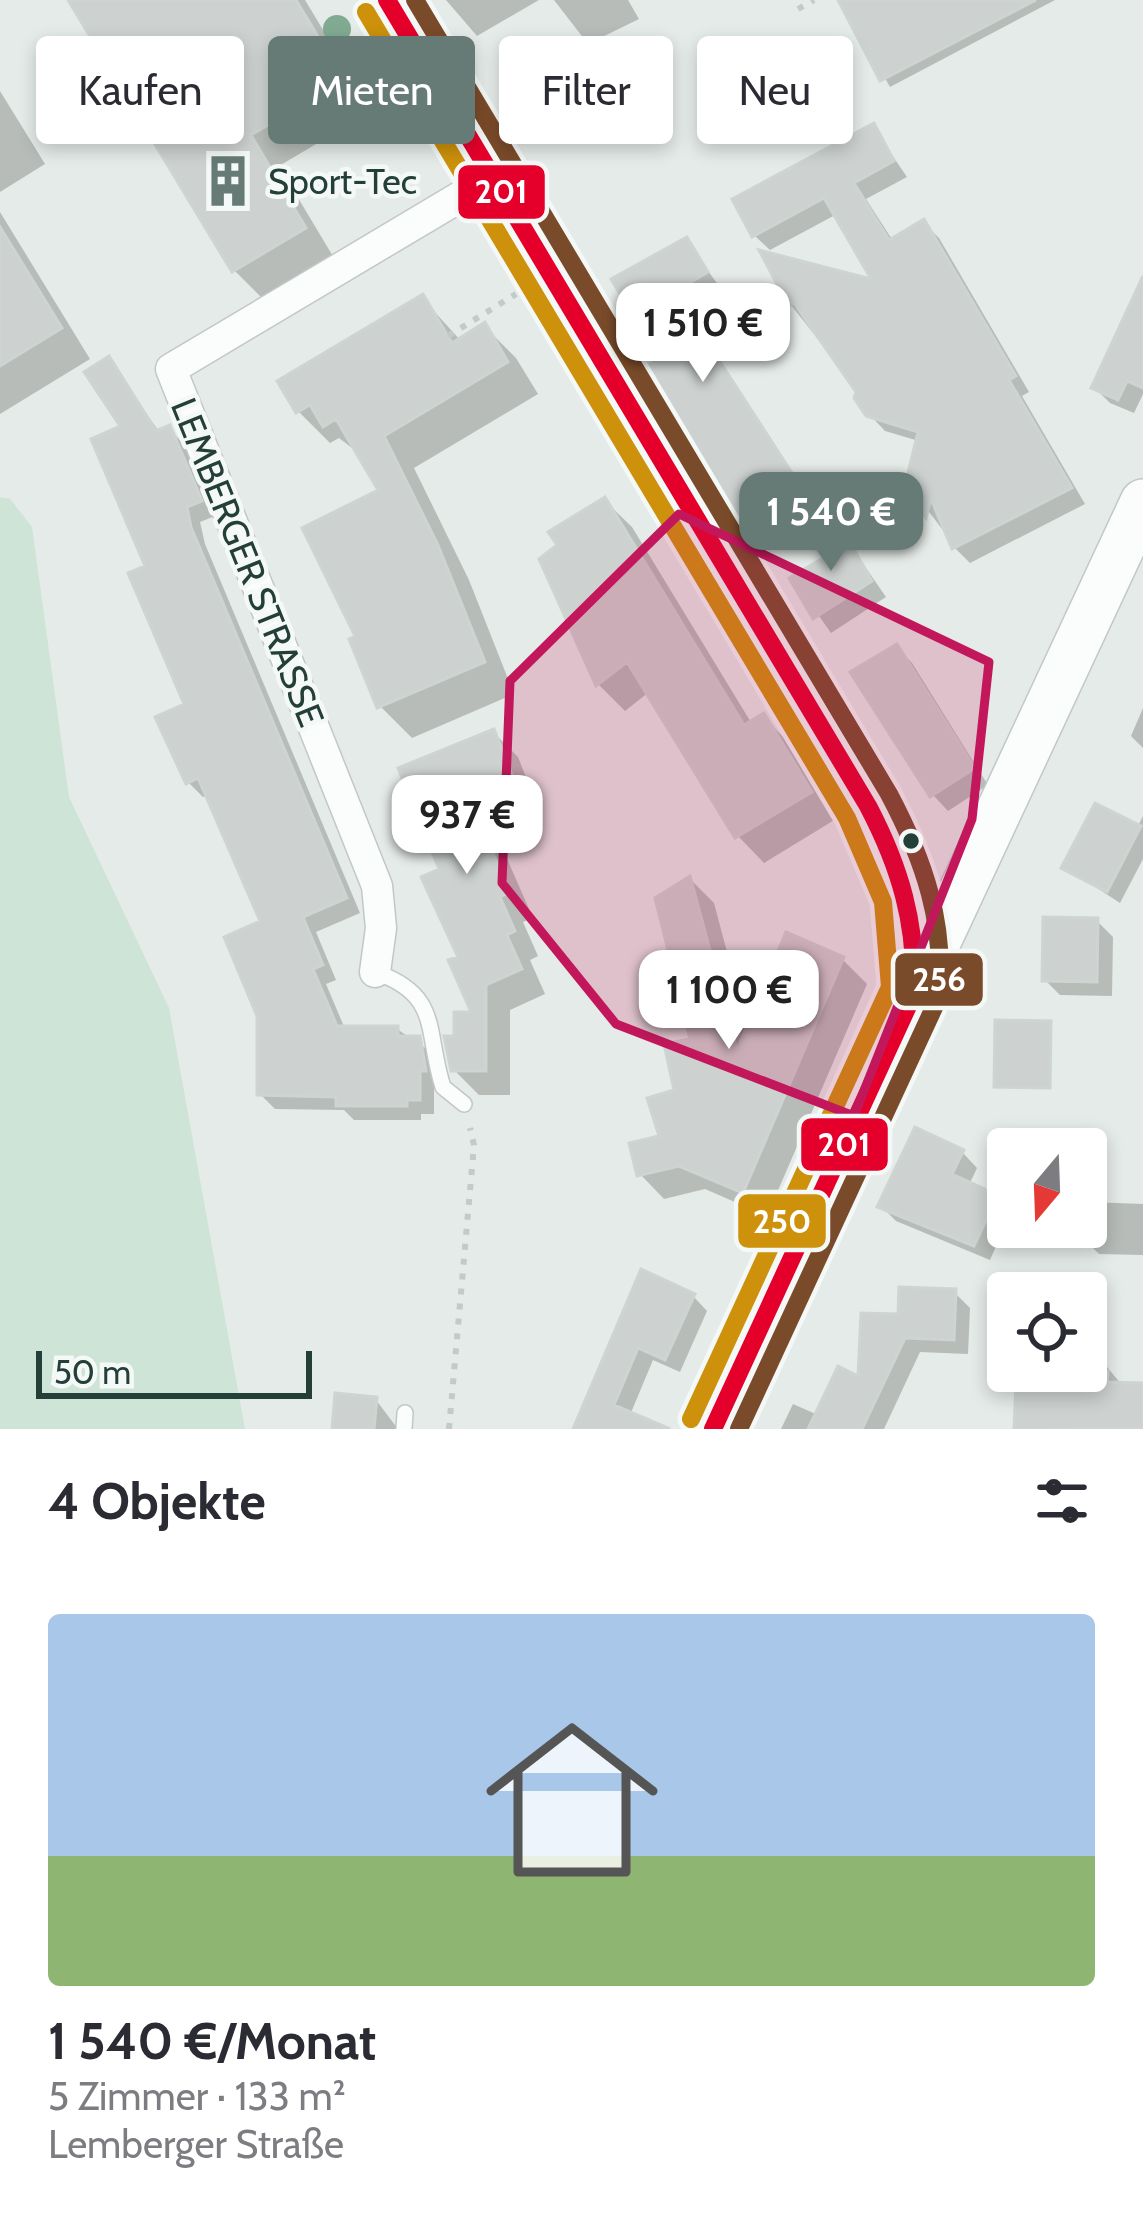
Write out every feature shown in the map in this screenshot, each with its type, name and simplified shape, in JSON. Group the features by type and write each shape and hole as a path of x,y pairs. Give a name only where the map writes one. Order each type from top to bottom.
{"main road":[{"path":"387,0 868,806 906,878 916,922 914,993"},
{"path":"713,1429 1143,502"},
{"path":"906,878 990,836"}],"street":[{"name":"LEMBERGER STRASSE","path":"375,972 381,928 377,886 171,369 490,179"}],"lane":[{"path":"375,972 401,981 417,995 430,1016 443,1088 464,1104"}],"path":[{"path":"797,9 814,0"},
{"path":"448,336 548,274"},
{"path":"449,1429 473,1144 464,1104"}],"highlighted area":[{"path":"679,514 989,662 972,819 854,1116 616,1024 502,883 510,681"}],"green space":[{"path":"0,497 10,499 32,527 69,797 169,1008 245,1429 0,1429"}],"building":[{"path":"68,0 296,0 318,36 268,36 268,125 251,135 306,228 232,272 155,144 244,144 244,36 90,36"},
{"path":"838,0 1036,0 880,81"},
{"path":"874,123 894,161 854,183 889,240 924,219 1016,376 1009,380 1072,488 952,549 931,499 926,518 905,485 918,432 866,416 854,398 856,392 794,303 789,307 759,250 871,279 824,198 752,237 732,199 835,144 853,144 853,134"},
{"path":"0,227 62,328 0,366"},
{"path":"687,237 708,272 686,285 691,294 680,300 801,487 743,525 645,367 659,359 611,279"},
{"path":"1143,276 1143,388 1127,381 1118,400 1091,388"},
{"path":"423,294 452,343 485,322 508,362 384,436 438,545 485,662 377,708 349,639 355,636 302,528 378,490 336,419 323,427 310,405 296,413 277,381"},
{"path":"109,356 156,431 170,425 202,501 187,507 191,527 347,898 303,917 323,965 313,969 337,1026 398,1026 398,1036 420,1036 426,1071 420,1071 420,1100 407,1100 407,1106 336,1106 336,1097 257,1095 257,1016 224,937 260,921 198,778 186,784 155,717 184,704 128,573 145,566 91,439 120,426 84,372"},
{"path":"605,497 744,725 764,713 812,792 735,838 627,662 596,686 539,559 557,545 548,532"},
{"path":"840,525 872,581 813,619 789,578 823,558 813,541"},
{"path":"897,644 975,768 930,797 850,672"},
{"path":"494,729 519,793 474,810 510,892 500,897 515,931 507,935 522,969 486,985 486,1071 451,1071 444,1036 454,1036 454,1012 471,1012 448,960 458,957 421,877 439,869 398,768"},
{"path":"1095,803 1141,826 1107,892 1061,868"},
{"path":"690,876 737,1050 786,932 844,957 743,1193 679,1166 637,1176 629,1143 659,1136 647,1098 674,1090 664,1044 690,1039 655,898"},
{"path":"1043,917 1098,918 1097,982 1042,981"},
{"path":"995,1020 1051,1021 1050,1088 994,1087"},
{"path":"915,1127 964,1150 952,1174 985,1189 987,1194 987,1219 974,1246 877,1207"},
{"path":"641,1269 695,1294 665,1360 638,1348 614,1405 670,1429 573,1429"},
{"path":"899,1287 956,1289 954,1340 905,1338 862,1429 808,1429 838,1366 858,1376 861,1313 898,1314"},
{"path":"1107,1382 1143,1383 1143,1428 1014,1429 1016,1392 1107,1392"},
{"path":"335,1393 377,1397 374,1429 332,1429"}],"transit line":[{"name":"201","path":"387,0 868,806 904,897 913,943 914,993 713,1429"},
{"name":"256","path":"415,0 889,794 922,868 936,920 937,1001 739,1429"},
{"name":"250","path":"366,12 847,818 883,902 890,987 691,1419"}],"place":[{"name":"Sport-Tec","path":"228,181"}]}
